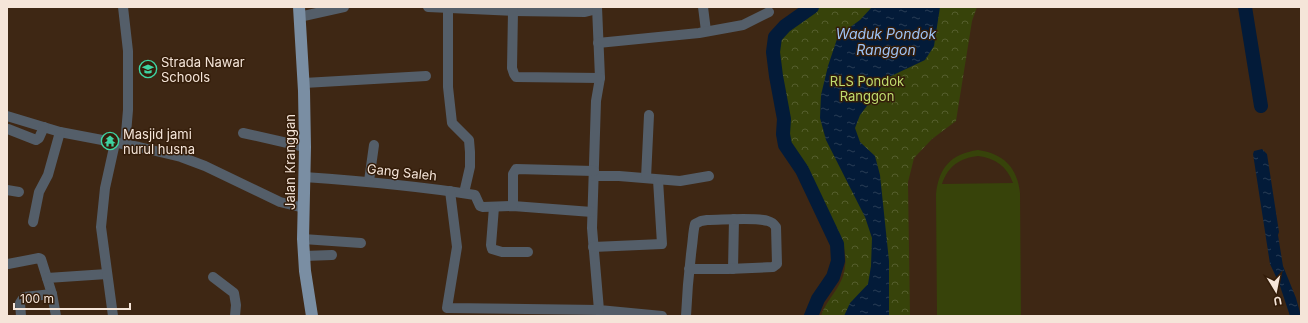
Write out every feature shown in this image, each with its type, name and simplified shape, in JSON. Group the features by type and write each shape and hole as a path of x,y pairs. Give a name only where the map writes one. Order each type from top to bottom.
{"main road":[{"name":"Jalan Kranggan","path":"299,12 304,83 305,147 303,239 312,316"}],"street":[{"path":"113,316 101,227 105,188 120,144 128,110 128,58 123,7"},
{"path":"299,12 344,7"},
{"path":"428,7 512,11 585,12 597,8 600,78 596,101 592,212 594,312 662,316"},
{"path":"703,7 706,31"},
{"path":"448,8 448,87 452,123 469,140 470,167 464,193"},
{"path":"512,11 512,68 516,77 600,78"},
{"path":"598,43 706,31 743,25 769,12"},
{"path":"304,83 426,76"},
{"path":"646,178 650,115"},
{"path":"44,127 39,138 36,140 8,130 10,116 60,132 181,157 205,166 280,202 304,208"},
{"path":"33,222 39,192 48,176 60,132"},
{"path":"243,133 305,147"},
{"path":"369,181 374,145"},
{"path":"513,206 513,174 516,169 594,173 680,181 710,176"},
{"name":"Gang Saleh","path":"304,177 369,181 450,191 457,247 446,308 594,312"},
{"path":"593,247 662,244 658,180"},
{"path":"7,190 19,192"},
{"path":"450,191 475,195 480,206 513,206 592,212"},
{"path":"494,207 492,249 502,252 528,252"},
{"path":"686,316 689,269 695,224 700,221 734,219 767,221 774,224 776,227 777,264 773,267 689,269"},
{"path":"733,269 734,219"},
{"path":"303,239 361,244"},
{"path":"304,256 332,255"},
{"path":"8,264 39,258 41,259 48,278 56,316"},
{"path":"48,278 107,274"},
{"path":"213,277 234,293 236,305 235,316"},
{"path":"20,316 20,303 24,297 52,294"}],"green space":[{"name":"RLS Pondok Ranggon","path":"818,7 977,7 972,21 956,121 932,139 914,158 908,182 910,316 821,316 844,274 844,248 837,229 787,139 788,115 777,53 779,39 788,29"},
{"path":"978,150 995,155 1008,163 1016,176 1020,193 1021,316 937,316 936,194 943,169 948,163 960,155","holes":["972,157 984,157 1000,164 1007,172 1013,183 942,184 951,168 960,161"]}],"water":[{"name":"Waduk Pondok Ranggon","path":"872,7 940,7 934,46 925,60 889,77 860,115 855,128 860,142 875,156 880,175 889,261 889,316 844,316 850,303 868,284 871,266 872,238 865,217 826,140 820,118 821,95 828,66 838,36 860,20"},
{"path":"1262,149 1267,154 1283,266 1296,298 1301,316 1290,316 1279,283 1270,264 1253,154 1254,151"}],"waterway":[{"path":"811,316 818,299 833,277 838,261 837,244 802,170 785,145 783,134 784,119 773,52 775,37 785,26 812,7"},
{"path":"1245,7 1261,106"}],"place":[{"name":"Strada Nawar Schools","path":"148,69"},
{"name":"Masjid jami nurul husna","path":"110,141"}]}
